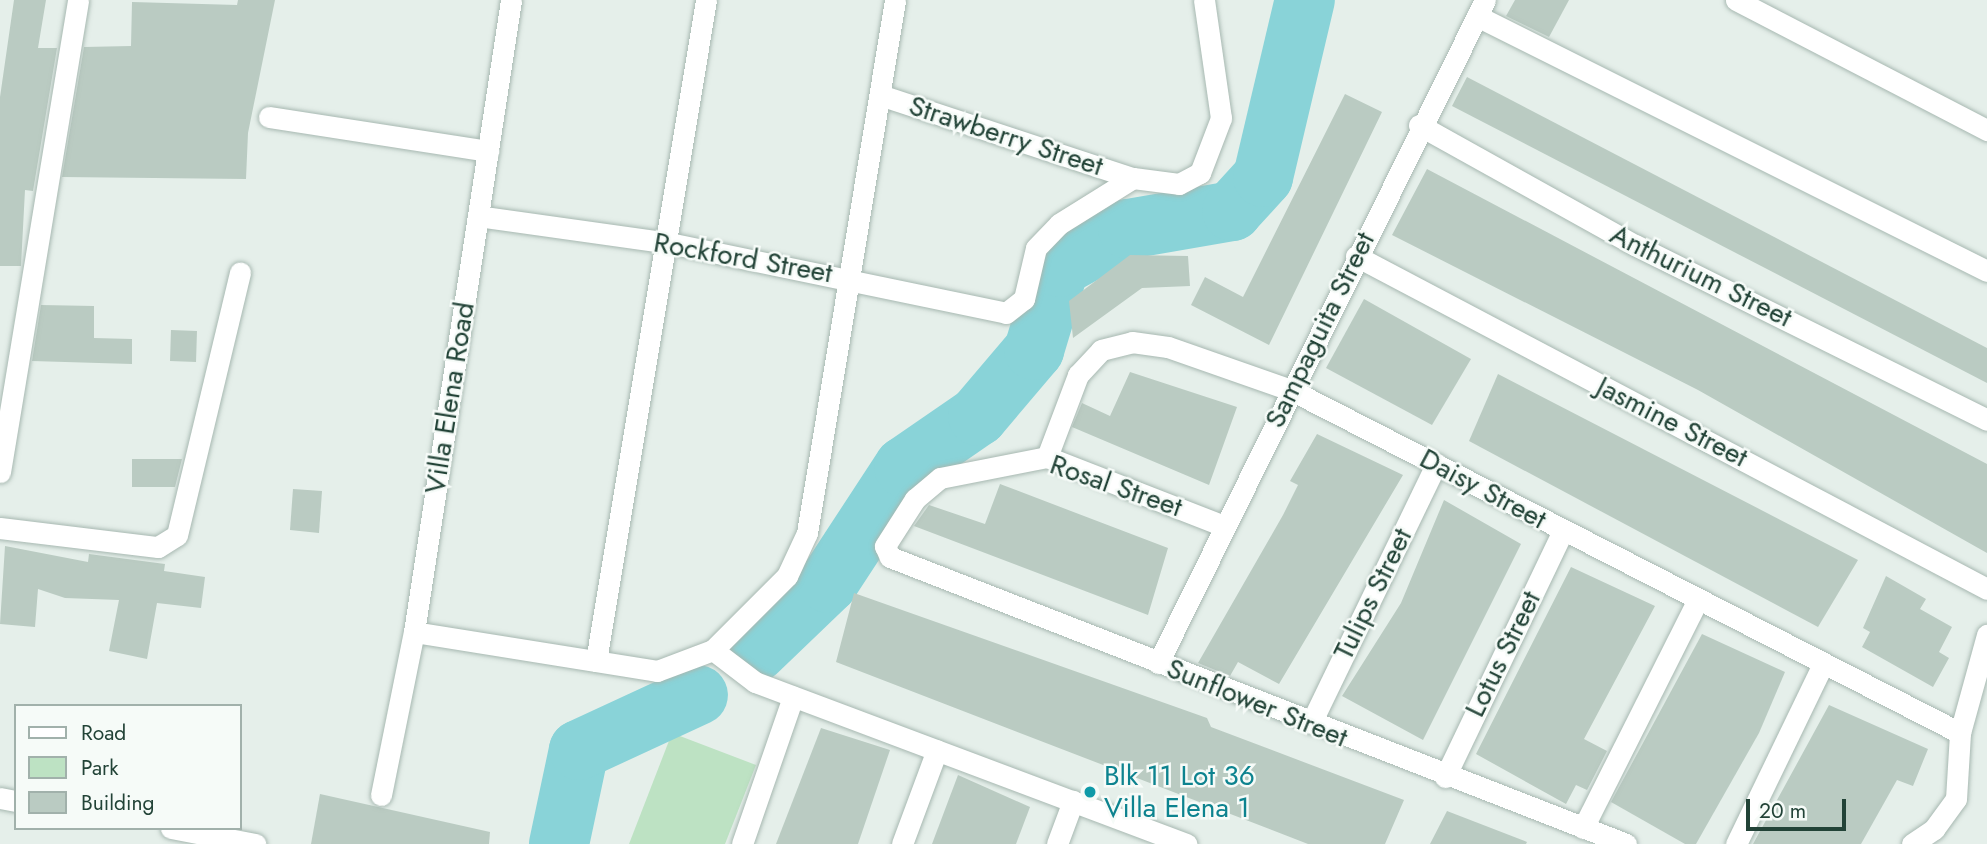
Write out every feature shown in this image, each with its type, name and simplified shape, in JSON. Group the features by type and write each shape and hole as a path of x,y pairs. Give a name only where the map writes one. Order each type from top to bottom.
{"street":[{"path":"0,471 78,0"},
{"name":"Villa Elena Road","path":"381,795 414,632 511,0"},
{"path":"596,661 668,243 706,0"},
{"path":"414,632 657,671 720,656 800,556 895,0"},
{"path":"1736,0 1987,130"},
{"name":"Strawberry Street","path":"880,94 1133,178 1179,184 1200,173 1221,118 1205,3"},
{"path":"1481,8 1987,271"},
{"name":"Sampaguita Street","path":"1158,663 1419,125 1481,8"},
{"path":"269,117 488,151"},
{"name":"Anthurium Street","path":"1419,125 1635,245 1987,420"},
{"name":"Rockford Street","path":"478,216 668,243 849,277 1006,313 1024,299 1036,248 1059,224 1133,178"},
{"name":"Jasmine Street","path":"1356,256 1987,589"},
{"path":"0,528 158,547 177,535 240,272"},
{"name":"Daisy Street","path":"1047,457 1078,375 1101,350 1132,342 1168,347 1291,390 1960,733"},
{"name":"Rosal Street","path":"890,557 888,533 940,478 1047,457 1224,526"},
{"name":"Tulips Street","path":"1311,723 1436,464"},
{"name":"Lotus Street","path":"1444,778 1563,531"},
{"name":"Sunflower Street","path":"890,557 1444,778 1626,844"},
{"path":"1583,828 1698,599"},
{"path":"1912,844 1934,829 1956,799 1960,733 1987,635"},
{"path":"720,656 755,682 1187,844"},
{"path":"1736,844 1823,664"},
{"path":"742,844 793,696"},
{"path":"902,844 937,750"},
{"path":"1057,844 1073,801"},
{"path":"182,830 255,844"}],"green space":[{"path":"672,733 756,765 725,844 629,844"}],"building":[{"path":"14,0 46,0 38,48 57,48 33,191 25,190 21,266 0,266 0,97"},
{"path":"238,0 275,0 248,133 246,179 62,177 84,47 131,46 132,2 237,5"},
{"path":"1515,0 1569,0 1549,37 1506,16"},
{"path":"1467,77 1987,348 1987,383 1452,106"},
{"path":"1345,94 1382,112 1269,345 1191,305 1205,277 1243,297"},
{"path":"1427,169 1987,464 1987,553 1698,390 1392,235"},
{"path":"1130,255 1188,256 1190,286 1142,288 1073,338 1069,301"},
{"path":"1364,299 1471,359 1432,425 1326,368"},
{"path":"41,305 94,306 94,338 132,339 132,364 32,361"},
{"path":"171,330 197,331 196,362 170,361"},
{"path":"1130,372 1237,407 1209,485 1072,427 1082,403 1110,416"},
{"path":"1498,374 1858,560 1818,627 1469,441"},
{"path":"1317,434 1403,475 1279,684 1238,662 1230,676 1198,663 1283,515 1298,485 1290,481"},
{"path":"132,459 182,459 175,487 132,487"},
{"path":"1000,484 1168,548 1148,615 914,526 929,505 985,524"},
{"path":"293,489 322,491 319,533 290,530"},
{"path":"1444,500 1521,544 1423,740 1342,696 1401,603"},
{"path":"5,546 88,562 89,554 165,564 164,571 205,577 201,608 157,603 147,659 109,651 119,600 65,598 38,589 35,627 0,624"},
{"path":"1571,567 1655,606 1584,739 1607,751 1587,790 1576,785 1566,804 1476,754"},
{"path":"1886,576 1926,599 1920,609 1952,627 1939,652 1949,658 1933,687 1862,647 1870,632 1863,628"},
{"path":"854,593 1207,718 1211,727 1404,800 1385,844 1308,844 836,662"},
{"path":"1702,634 1785,672 1759,733 1696,844 1685,844 1611,802"},
{"path":"1829,705 1928,749 1913,786 1897,780 1861,844 1753,844"},
{"path":"821,728 890,750 858,844 776,844"},
{"path":"958,775 1030,807 1016,844 932,844"},
{"path":"320,794 490,832 489,844 311,844"},
{"path":"1447,811 1527,842 1430,844"}],"waterway":[{"path":"756,652 828,583 904,467 978,416 1034,350 1059,267 1128,229 1232,211 1263,177 1305,0"},
{"path":"559,844 579,750 698,695"}],"place":[{"name":"Blk 11 Lot 36 Villa Elena 1","path":"1090,792"}]}
